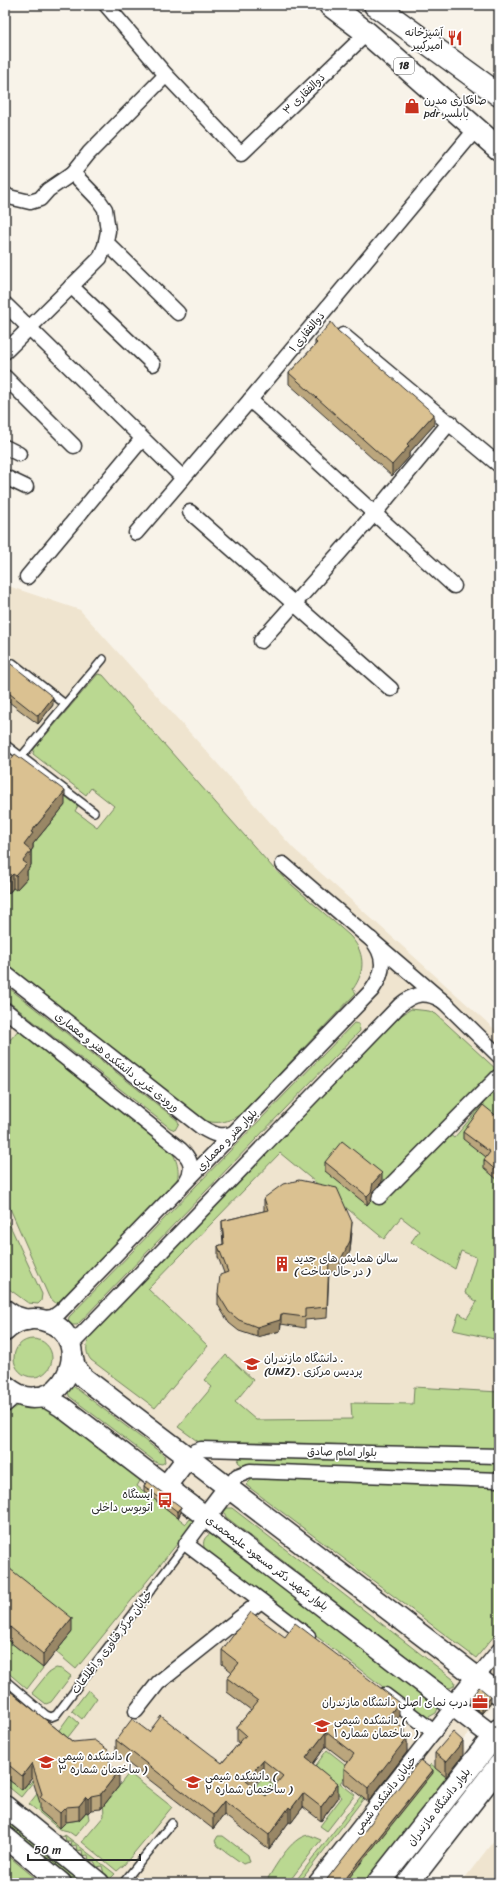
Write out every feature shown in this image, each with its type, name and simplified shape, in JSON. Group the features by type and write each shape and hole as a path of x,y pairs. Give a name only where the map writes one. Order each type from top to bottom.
{"main road":[{"name":"18","path":"330,5 367,33 476,130"},
{"path":"375,5 499,95"},
{"path":"476,130 499,149"},
{"path":"5,1310 14,1316 48,1322 59,1329 67,1339 75,1367 84,1378 499,1694"},
{"path":"5,1331 14,1324 31,1319"},
{"path":"32,1397 49,1394 63,1384 69,1372 72,1353"},
{"name":"بلوار شهید دکتر مسعود علیمحمدی","path":"5,1385 16,1393 32,1397 47,1398 62,1407 454,1706 497,1734"},
{"path":"166,1486 188,1458"},
{"path":"206,1517 228,1488"},
{"path":"454,1706 478,1677"},
{"name":"بلوار دانشگاه مازندران","path":"378,1883 497,1734"},
{"name":"بلوار دانشگاه مازندران","path":"408,1883 499,1766"},
{"path":"5,1806 99,1883"},
{"path":"5,1837 61,1883"}],"street":[{"path":"5,194 30,202 40,199 48,190 73,173 89,153 166,75 106,5"},
{"name":"ذوالفقاری ۳","path":"166,75 242,154 367,33"},
{"name":"ذوالفقاری ۱","path":"136,533 250,400 476,130"},
{"path":"5,352 100,258 106,242 108,231 105,209 98,199 73,173"},
{"path":"106,242 178,313"},
{"path":"71,286 152,364"},
{"path":"5,304 183,478"},
{"path":"344,335 450,422 499,465"},
{"path":"5,377 74,446"},
{"path":"250,400 454,586"},
{"path":"261,641 374,514 450,422"},
{"path":"27,577 142,439"},
{"path":"5,447 19,454"},
{"path":"5,477 26,487"},
{"path":"190,512 296,603 391,689"},
{"path":"283,864 441,1000 499,1056"},
{"name":"بلوار هنر و معماری","path":"31,1319 53,1317 60,1312 186,1183 378,982 382,968 382,958 371,939"},
{"name":"ورودی غربی دانشکده هنر و معماری","path":"5,973 201,1127 211,1133 221,1135 235,1132"},
{"path":"72,1353 72,1345 77,1339 400,1005 409,998 418,994 430,994 441,1000"},
{"path":"5,1010 181,1150 191,1164 191,1172 186,1183"},
{"path":"379,1197 499,1076"},
{"path":"5,1405 13,1398 32,1397"},
{"name":"بلوار امام صادق","path":"188,1458 195,1450 201,1449 499,1456"},
{"name":"بلوار امام صادق","path":"228,1488 237,1476 250,1471 499,1480"},
{"name":"خیابان مرکز فناوری و اطلاعات","path":"186,1544 206,1517"},
{"path":"186,1544 317,1643"},
{"path":"136,1711 158,1683 261,1601"},
{"path":"478,1677 499,1650"},
{"path":"372,1685 434,1732"},
{"name":"خیابان دانشکده شیمی","path":"315,1883 454,1706"}],"lane":[{"path":"21,757 103,659"},
{"path":"14,664 65,704"},
{"path":"5,744 94,812"},
{"name":"خیابان مرکز فناوری و اطلاعات","path":"5,1680 46,1715 51,1717 56,1716 186,1544"},
{"path":"123,1883 172,1823"}],"shaded area":[{"name":"دانشگاه مازندران . (UMZ) . پردیس مرکزی","path":"5,585 80,610 293,848 499,1033 499,1695 463,1740 466,1757 363,1883 5,1883"},
{"path":"499,1834 499,1883 461,1883"}],"green space":[{"path":"98,674 103,675 275,870 349,935 361,954 362,968 353,989 356,993 243,1112 225,1122 205,1121 192,1114 5,966 5,890 9,893 13,888 20,762 78,806 75,811 97,827 114,806 91,788 86,795 33,754 34,749"},
{"path":"5,985 177,1120 179,1123 175,1130 170,1128 5,999"},
{"path":"411,1009 429,1011 436,1014 497,1070 449,1134 454,1138 499,1085 499,1340 453,1330 459,1313 467,1318 477,1302 465,1293 476,1257 461,1251 455,1269 411,1242 419,1231 401,1217 384,1239 280,1153 148,1289 208,1346 155,1408 91,1360 87,1352 87,1344 95,1327 388,1025 390,1026"},
{"path":"354,1023 359,1024 360,1031 77,1325 70,1325 68,1321 69,1317"},
{"path":"20,1028 170,1148 178,1170 175,1184 60,1307 49,1297 5,1197 5,1046"},
{"path":"5,1215 42,1294 41,1301 38,1304 28,1303 5,1286"},
{"path":"29,1339 37,1339 47,1344 51,1351 51,1365 47,1372 37,1377 29,1377 19,1372 17,1369 14,1362 14,1354 19,1344 22,1342"},
{"path":"226,1355 253,1380 235,1402 256,1420 352,1419 351,1403 413,1404 414,1387 499,1392 499,1450 266,1442 200,1443 178,1427 212,1387 204,1380"},
{"path":"73,1386 164,1455 165,1462 162,1464 157,1463 69,1396 68,1390"},
{"path":"42,1401 143,1476 137,1486 186,1524 194,1514 198,1518 76,1669 56,1652 5,1579 5,1409 13,1405"},
{"path":"240,1456 499,1463 499,1474 243,1466 238,1462"},
{"path":"255,1478 499,1484 499,1630 476,1658 246,1485"},
{"path":"227,1508 232,1508 453,1679 455,1682 454,1686 450,1688 446,1687 226,1517 224,1512"},
{"path":"213,1533 439,1706 436,1713 427,1718 420,1715 208,1554 204,1548 204,1542 209,1534"},
{"path":"5,1638 43,1668 27,1689 5,1670"},
{"path":"56,1668 62,1669 71,1676 51,1702 46,1704 32,1693 48,1673"},
{"path":"5,1690 57,1733 70,1715 79,1723 61,1746"},
{"path":"88,1690 97,1698 82,1719 72,1711"},
{"path":"327,1750 351,1769 340,1783 355,1795 327,1831 320,1826 342,1797 311,1772"},
{"path":"431,1764 449,1779 363,1883 336,1883"},
{"path":"129,1773 172,1807 124,1865 117,1871 82,1842 104,1816 103,1800 106,1802"},
{"path":"5,1777 22,1790 28,1783 33,1782 21,1797 5,1784"},
{"path":"263,1777 282,1791 232,1815"},
{"path":"41,1789 60,1828 66,1822 79,1820 86,1812 88,1813 89,1819 75,1836 68,1831 59,1829 29,1804"},
{"path":"361,1796 364,1798 299,1883 294,1883"},
{"path":"5,1815 84,1883 70,1883 5,1829"},
{"path":"65,1835 115,1874 110,1879 104,1874 102,1866 97,1867 94,1861 89,1861 88,1855 83,1856 82,1850 77,1851 76,1845 72,1846 71,1841 66,1841 65,1836 61,1837"},
{"path":"309,1835 321,1840 288,1883 265,1883 278,1862 290,1847 302,1837"},
{"path":"218,1836 223,1836 248,1855 250,1862 243,1864 218,1846 215,1841"},
{"path":"5,1853 41,1883 5,1883"}],"building":[{"path":"331,322 338,331 434,414 407,444 409,446 392,465 289,373 317,343 315,341"},
{"path":"7,661 53,697 38,716 5,690 5,664"},
{"path":"15,754 65,791 31,832 33,833 24,845 31,851 23,861 27,864 16,876 13,874 9,878 5,876 5,767"},
{"path":"483,1105 499,1118 499,1173 484,1160 490,1152 463,1132"},
{"path":"342,1141 382,1173 373,1183 371,1192 367,1196 325,1162"},
{"name":"سالن همایش های جدید ( در حال ساخت )","path":"299,1180 337,1188 352,1222 350,1241 340,1261 329,1261 327,1307 305,1309 305,1317 281,1314 280,1320 257,1327 239,1320 229,1312 218,1294 220,1275 228,1272 218,1246 224,1244 222,1221 268,1210 264,1198 283,1184"},
{"path":"147,1481 181,1507 178,1512 144,1486"},
{"path":"5,1565 72,1618 43,1654 5,1623"},
{"path":"251,1612 285,1637 295,1623 399,1702 388,1717 405,1730 402,1734 407,1738 368,1788 344,1768 354,1754 326,1732 306,1758 338,1784 321,1807 303,1793 291,1809 289,1807 269,1835 224,1801 213,1815 116,1740 132,1719 149,1732 161,1716 222,1763 246,1735 237,1727 258,1701 227,1678 239,1663 222,1650","holes":["263,1760 283,1776 266,1796 246,1780"]},
{"path":"5,1687 73,1742 94,1740 108,1750 110,1765 119,1771 101,1794 91,1796 88,1799 86,1797 79,1806 66,1807 60,1813 40,1797 42,1794 32,1763 22,1776 5,1762"},
{"path":"479,1687 491,1697 482,1708 470,1699"},
{"path":"453,1732 463,1741 446,1762 435,1753"},
{"path":"420,1760 433,1770 342,1883 324,1883"}],"place":[{"name":"آشپزخانه امیرکبیر","path":"455,38"},
{"name":"صافکاری مدرن pdr بابلسر","path":"412,106"},
{"name":"سالن همایش های جدید ( در حال ساخت )","path":"282,1264"},
{"name":"دانشگاه مازندران . (UMZ) . پردیس مرکزی","path":"252,1364"},
{"name":"ایستگاه اتوبوس داخلی","path":"165,1500"},
{"name":"درب نمای اصلی دانشگاه مازندران","path":"480,1702"},
{"name":"دانشکده شیمی ( ساختمان شماره ۱ )","path":"322,1726"},
{"name":"دانشکده شیمی ( ساختمان شماره ۳ )","path":"46,1762"},
{"name":"دانشکده شیمی ( ساختمان شماره ۲ )","path":"193,1782"}]}
